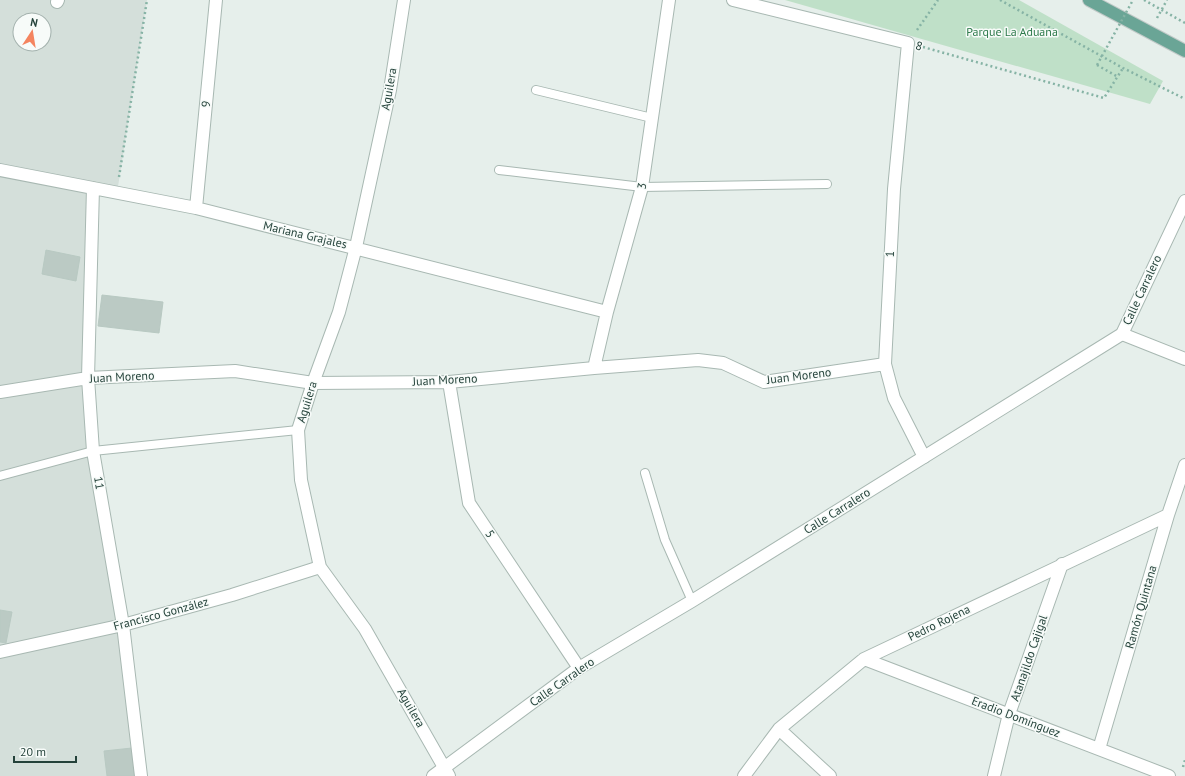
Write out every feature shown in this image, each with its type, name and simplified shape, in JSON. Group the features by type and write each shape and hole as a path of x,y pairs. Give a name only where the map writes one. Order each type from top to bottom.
{"main road":[{"path":"1089,0 1185,51"}],"street":[{"name":"9","path":"196,208 216,0"},
{"name":"Aguilera","path":"404,0 390,90 356,247 339,312 313,383 298,430 301,480 320,567 365,629 447,772"},
{"name":"3","path":"594,368 607,312 642,187 669,0"},
{"name":"8","path":"732,0 908,43"},
{"name":"1","path":"908,43 894,189 885,364 894,398 924,456"},
{"name":"Mariana Grajales","path":"0,170 196,208 269,228 356,247 607,312"},
{"name":"11","path":"93,188 88,378 93,451 123,625 140,776"},
{"name":"Calle Carralero","path":"433,776 447,772 579,668 692,601 1122,334 1185,200"},
{"path":"1122,334 1185,359"},
{"name":"Juan Moreno","path":"0,392 88,378 235,371 313,383 449,382 698,360 723,363 764,382 885,364"},
{"name":"5","path":"449,382 469,503 579,668"},
{"name":"Ramón Quintana","path":"1099,749 1168,515 1185,465"},
{"name":"Pedro Rojena","path":"744,776 779,729 864,659 1168,515"},
{"name":"Atanajildo Cajigal","path":"994,776 1009,714 1062,564"},
{"name":"Francisco González","path":"0,652 123,625 232,596 320,567"},
{"name":"Eradio Domínguez","path":"864,659 1169,776"},
{"path":"779,729 830,776"}],"lane":[{"path":"536,90 652,118"},
{"path":"499,170 642,187 827,184"},
{"path":"0,476 93,451 298,430"},
{"path":"646,473 665,540 692,601"}],"path":[{"path":"117,193 146,0"},
{"path":"908,43 938,0"},
{"path":"1000,0 1123,68 1185,99"},
{"path":"1123,68 1118,77 1097,65 1133,0"},
{"path":"1144,0 1185,23"},
{"path":"1156,19 1167,0"},
{"name":"8","path":"908,43 1104,98 1118,77"}],"shaded area":[{"path":"0,0 147,0 117,193 94,188 88,378 141,776 0,776"}],"green space":[{"name":"Parque La Aduana","path":"785,0 1019,0 1163,81 1150,104"}],"building":[{"path":"46,250 80,257 76,281 42,274"},
{"path":"102,295 163,302 159,333 98,326"},
{"path":"0,610 12,612 6,643 0,642"},
{"path":"132,748 135,776 107,776 104,751"}]}
